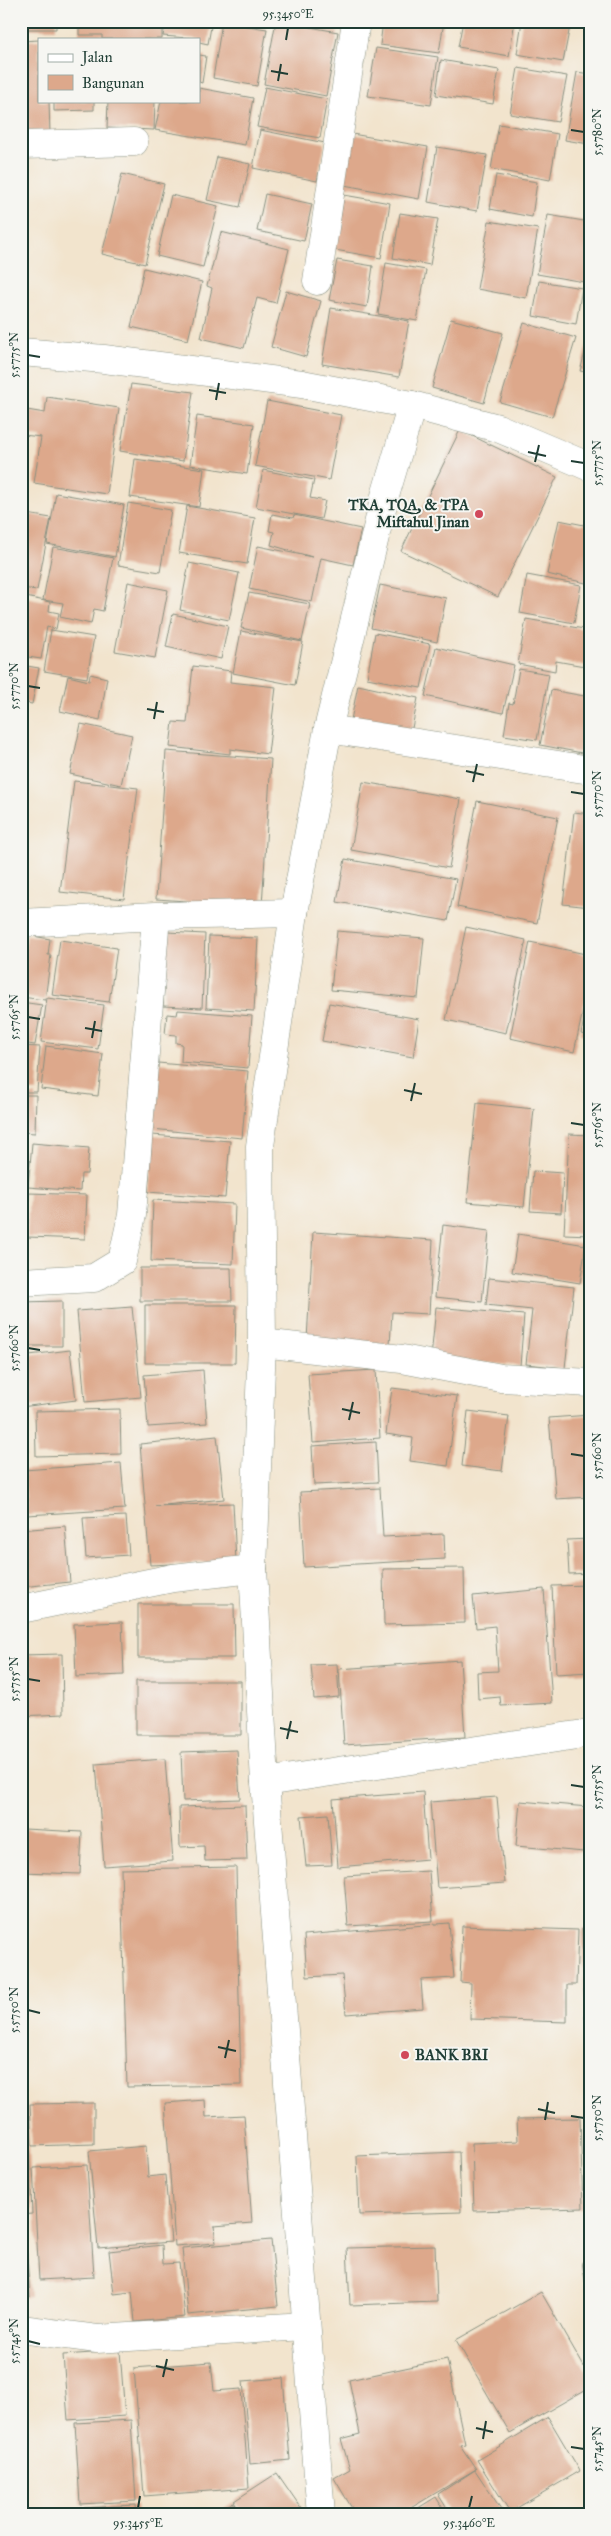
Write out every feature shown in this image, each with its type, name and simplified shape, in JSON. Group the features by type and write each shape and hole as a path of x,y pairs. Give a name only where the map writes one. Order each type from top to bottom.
{"street":[{"path":"317,281 356,21"},
{"path":"21,145 134,142"},
{"path":"21,352 104,359 302,384 412,405 498,428 590,467"},
{"path":"321,2515 305,2326 265,1782 253,1569 262,1343 260,1146 294,912 328,729 385,496 412,405"},
{"path":"328,729 590,770"},
{"path":"21,923 156,916 294,912"},
{"path":"21,1282 94,1278 122,1261 132,1215 156,916"},
{"path":"262,1343 402,1359 500,1378 590,1383"},
{"path":"21,1609 173,1578 253,1569"},
{"path":"265,1782 590,1733"},
{"path":"21,2329 97,2340 305,2326"}],"building":[{"path":"21,21 56,21 56,29 21,29"},
{"path":"79,21 162,21 162,38 102,38 102,35 79,35"},
{"path":"166,21 212,21 208,44 200,42 200,38 163,36"},
{"path":"276,21 338,32 326,96 264,84"},
{"path":"383,21 444,21 439,53 380,45"},
{"path":"463,21 515,21 509,56 458,47"},
{"path":"522,21 571,21 563,62 517,54"},
{"path":"222,22 267,29 257,86 213,78"},
{"path":"38,40 38,102 49,102 50,135 21,136 21,41"},
{"path":"376,48 438,57 431,105 368,96"},
{"path":"200,55 206,56 202,83 200,82"},
{"path":"441,60 499,70 493,104 436,95"},
{"path":"518,68 567,76 558,122 510,114"},
{"path":"577,72 590,74 589,144 565,140"},
{"path":"265,87 327,99 320,138 257,127"},
{"path":"200,88 253,98 245,145 155,130 161,102 200,102"},
{"path":"54,102 94,102 94,110 54,111"},
{"path":"108,102 155,102 154,130 107,128"},
{"path":"499,124 558,134 550,180 491,169"},
{"path":"260,130 325,143 317,181 253,168"},
{"path":"352,134 428,147 419,199 344,185"},
{"path":"437,147 487,155 477,211 428,202"},
{"path":"217,157 250,164 240,207 207,200"},
{"path":"122,174 164,184 145,264 102,254"},
{"path":"496,175 537,182 532,217 490,209"},
{"path":"265,194 312,204 304,241 257,231"},
{"path":"171,195 218,206 203,267 157,256"},
{"path":"344,195 390,203 381,258 335,250"},
{"path":"400,213 438,219 430,265 393,258"},
{"path":"548,215 590,222 590,283 537,274"},
{"path":"489,221 538,229 526,298 477,289"},
{"path":"221,232 289,249 276,303 257,298 244,348 201,338 212,288 207,286"},
{"path":"337,260 373,266 367,307 329,300"},
{"path":"386,263 426,270 417,321 378,314"},
{"path":"144,268 202,282 188,340 131,327"},
{"path":"539,281 582,288 576,324 533,316"},
{"path":"286,291 321,301 306,357 271,347"},
{"path":"331,308 409,321 399,377 322,364"},
{"path":"451,319 503,333 484,403 432,388"},
{"path":"524,323 576,338 552,417 500,402"},
{"path":"590,338 590,373 580,371"},
{"path":"131,384 193,392 183,461 120,451"},
{"path":"47,397 119,408 107,494 34,483 41,437 23,435 27,410 45,413"},
{"path":"267,401 341,415 329,480 255,466"},
{"path":"197,416 254,424 247,474 190,465"},
{"name":"TKA, TQA, & TPA Miftahul Jinan","path":"460,430 557,477 498,597 401,551"},
{"path":"135,459 204,469 199,507 130,497"},
{"path":"263,470 314,480 310,498 325,501 321,519 256,507"},
{"path":"56,493 124,505 115,557 47,544"},
{"path":"128,503 171,510 160,572 118,565"},
{"path":"590,503 590,584 547,574 559,520 584,525"},
{"path":"187,506 255,518 247,564 179,553"},
{"path":"21,513 51,518 37,590 21,588"},
{"path":"272,514 293,518 294,515 361,529 353,565 321,558 312,602 249,589 258,546 312,557 271,545 274,532 269,531"},
{"path":"53,547 113,558 103,611 94,609 91,624 60,617 63,603 43,600"},
{"path":"189,563 239,573 229,620 180,610"},
{"path":"527,575 581,585 574,623 520,613"},
{"path":"128,582 168,590 155,658 115,651"},
{"path":"380,585 446,598 437,642 371,628"},
{"path":"249,593 310,604 302,641 241,628"},
{"path":"21,596 50,602 49,611 59,613 56,629 47,627 41,659 21,656"},
{"path":"173,614 228,626 221,659 166,647"},
{"path":"526,619 590,630 590,667 556,661 555,671 518,664"},
{"path":"51,630 94,637 87,678 44,671"},
{"path":"241,631 303,642 295,685 233,673"},
{"path":"375,633 430,644 421,688 367,678"},
{"path":"436,647 514,665 503,713 425,696"},
{"path":"21,665 39,668 32,704 21,702"},
{"path":"193,666 231,671 230,682 276,687 268,754 230,749 230,754 170,747 173,722 187,723"},
{"path":"519,669 549,674 537,740 504,735 509,703 513,704"},
{"path":"90,674 107,678 100,720 60,711 68,676 89,681"},
{"path":"358,685 418,698 410,738 350,725"},
{"path":"551,690 590,697 590,717 582,753 540,745"},
{"path":"81,724 132,735 121,785 70,774"},
{"path":"166,751 271,759 262,906 156,899"},
{"path":"74,781 138,788 124,899 60,892"},
{"path":"363,782 461,799 449,868 351,850"},
{"path":"477,801 558,817 537,923 457,907"},
{"path":"574,812 590,814 590,907 563,904"},
{"path":"345,859 456,879 448,921 337,902"},
{"path":"466,927 526,940 506,1033 446,1020"},
{"path":"337,931 424,938 418,998 331,990"},
{"path":"167,932 205,934 202,1008 163,1006"},
{"path":"27,935 50,939 48,955 51,955 45,1000 21,997 21,951 24,951"},
{"path":"209,936 258,938 254,1011 206,1008"},
{"path":"60,940 117,948 109,1002 52,995"},
{"path":"530,942 590,955 590,979 574,1052 510,1038"},
{"path":"590,993 590,1036 581,1034"},
{"path":"47,998 104,1005 98,1049 41,1042"},
{"path":"21,1002 42,1005 35,1045 21,1043"},
{"path":"329,1003 419,1019 413,1057 322,1041"},
{"path":"178,1010 252,1016 248,1068 181,1062 182,1044 176,1043 176,1035 165,1034 167,1014 177,1015"},
{"path":"21,1046 40,1047 37,1092 21,1092"},
{"path":"46,1046 103,1054 98,1096 41,1089"},
{"path":"158,1063 248,1071 242,1138 152,1129"},
{"path":"21,1095 36,1095 35,1133 21,1132"},
{"path":"477,1103 534,1109 524,1207 467,1202"},
{"path":"569,1134 590,1135 590,1235 564,1234"},
{"path":"152,1135 230,1141 225,1198 148,1192"},
{"path":"32,1143 89,1148 87,1174 81,1174 80,1191 28,1187"},
{"path":"533,1171 563,1173 561,1213 530,1211"},
{"path":"29,1193 87,1195 85,1239 27,1237"},
{"path":"153,1200 235,1204 233,1264 151,1261"},
{"path":"443,1225 489,1231 482,1302 435,1297"},
{"path":"313,1232 433,1240 429,1314 392,1312 390,1345 307,1340"},
{"path":"518,1234 586,1245 580,1283 512,1272"},
{"path":"140,1268 231,1268 232,1301 140,1301"},
{"path":"489,1278 574,1287 565,1368 526,1364 532,1310 486,1305"},
{"path":"62,1301 62,1346 21,1346 21,1302"},
{"path":"145,1305 236,1305 235,1363 145,1363"},
{"path":"132,1307 141,1397 85,1402 77,1311"},
{"path":"436,1307 524,1315 520,1366 431,1358"},
{"path":"70,1350 76,1400 21,1407 21,1356"},
{"path":"203,1370 207,1423 148,1427 144,1375"},
{"path":"376,1370 380,1438 313,1443 308,1374"},
{"path":"392,1388 457,1396 448,1466 410,1461 413,1438 386,1434"},
{"path":"120,1409 121,1454 36,1456 35,1411"},
{"path":"468,1411 509,1416 502,1471 462,1466"},
{"path":"590,1415 590,1497 556,1499 549,1418"},
{"path":"21,1429 26,1457 21,1457"},
{"path":"217,1436 224,1499 155,1506 233,1503 236,1561 150,1565 140,1444"},
{"path":"376,1442 378,1482 314,1485 312,1446"},
{"path":"121,1463 125,1509 27,1515 24,1470"},
{"path":"380,1488 383,1537 444,1534 445,1559 304,1567 300,1492"},
{"path":"126,1516 129,1555 86,1558 83,1518"},
{"path":"65,1526 70,1582 21,1587 21,1530"},
{"path":"590,1539 590,1573 569,1574 567,1540"},
{"path":"464,1568 465,1623 384,1625 383,1569"},
{"path":"590,1585 590,1672 556,1674 552,1586"},
{"path":"544,1589 552,1703 501,1706 500,1697 478,1699 477,1672 498,1671 495,1626 476,1628 473,1596"},
{"path":"138,1604 234,1604 235,1658 138,1658"},
{"path":"122,1622 124,1675 76,1677 74,1624"},
{"path":"62,1654 63,1714 21,1716 21,1655"},
{"path":"460,1660 465,1737 344,1745 339,1669"},
{"path":"337,1664 339,1697 314,1699 311,1665"},
{"path":"136,1681 241,1681 241,1735 136,1735"},
{"path":"237,1750 240,1799 183,1801 181,1752"},
{"path":"165,1759 173,1861 104,1866 96,1764"},
{"path":"423,1792 428,1859 338,1867 333,1799"},
{"path":"497,1797 505,1883 437,1888 430,1802"},
{"path":"520,1801 588,1807 584,1852 516,1846"},
{"path":"245,1805 247,1860 205,1861 204,1846 180,1847 179,1807"},
{"path":"328,1814 332,1865 306,1866 301,1816"},
{"path":"24,1829 82,1832 80,1874 22,1872"},
{"path":"236,1867 241,2085 127,2087 121,1869"},
{"path":"429,1871 433,1921 348,1926 344,1876"},
{"path":"449,1923 454,1978 421,1980 423,2008 346,2014 342,1975 307,1977 304,1935"},
{"path":"462,1926 578,1930 576,1985 567,1985 567,2022 470,2019 471,1983 460,1982"},
{"path":"590,1928 590,2037 586,2037 582,1929"},
{"path":"205,2100 206,2117 244,2115 252,2223 214,2226 216,2243 175,2246 165,2103"},
{"path":"27,2103 32,2214 21,2215 21,2104"},
{"path":"94,2103 94,2144 32,2146 30,2104"},
{"path":"580,2118 583,2208 474,2211 472,2143 518,2141 517,2119"},
{"path":"587,2120 590,2120 590,2156 588,2156"},
{"path":"146,2146 148,2177 165,2175 171,2242 98,2248 89,2151"},
{"path":"459,2152 461,2212 359,2215 357,2156"},
{"path":"87,2165 94,2277 39,2280 33,2168"},
{"path":"24,2217 30,2297 21,2298 21,2218"},
{"path":"271,2240 278,2306 188,2315 182,2248"},
{"path":"162,2245 163,2264 179,2263 185,2317 135,2322 132,2292 114,2294 109,2251"},
{"path":"435,2246 437,2302 350,2305 347,2248"},
{"path":"590,2261 590,2291 587,2292 582,2262"},
{"path":"541,2292 590,2377 590,2387 510,2433 456,2340"},
{"path":"120,2351 125,2416 68,2420 63,2355"},
{"path":"447,2359 465,2444 460,2445 476,2469 399,2515 356,2515 334,2478 350,2469 341,2439 360,2434 349,2380"},
{"path":"211,2362 214,2391 241,2389 249,2488 144,2496 134,2368"},
{"path":"283,2378 290,2460 250,2464 243,2381"},
{"path":"548,2417 580,2471 510,2512 477,2460"},
{"path":"131,2420 136,2501 80,2504 75,2423"},
{"path":"475,2470 503,2512 498,2515 451,2515 438,2494"},
{"path":"277,2473 306,2515 243,2515 234,2501"},
{"path":"436,2497 447,2515 407,2515"},
{"path":"233,2502 241,2515 214,2515"},
{"path":"136,2505 137,2515 80,2515 80,2508"}],"place":[{"name":"TKA, TQA, & TPA Miftahul Jinan","path":"479,514"},
{"name":"BANK BRI","path":"405,2055"}]}
